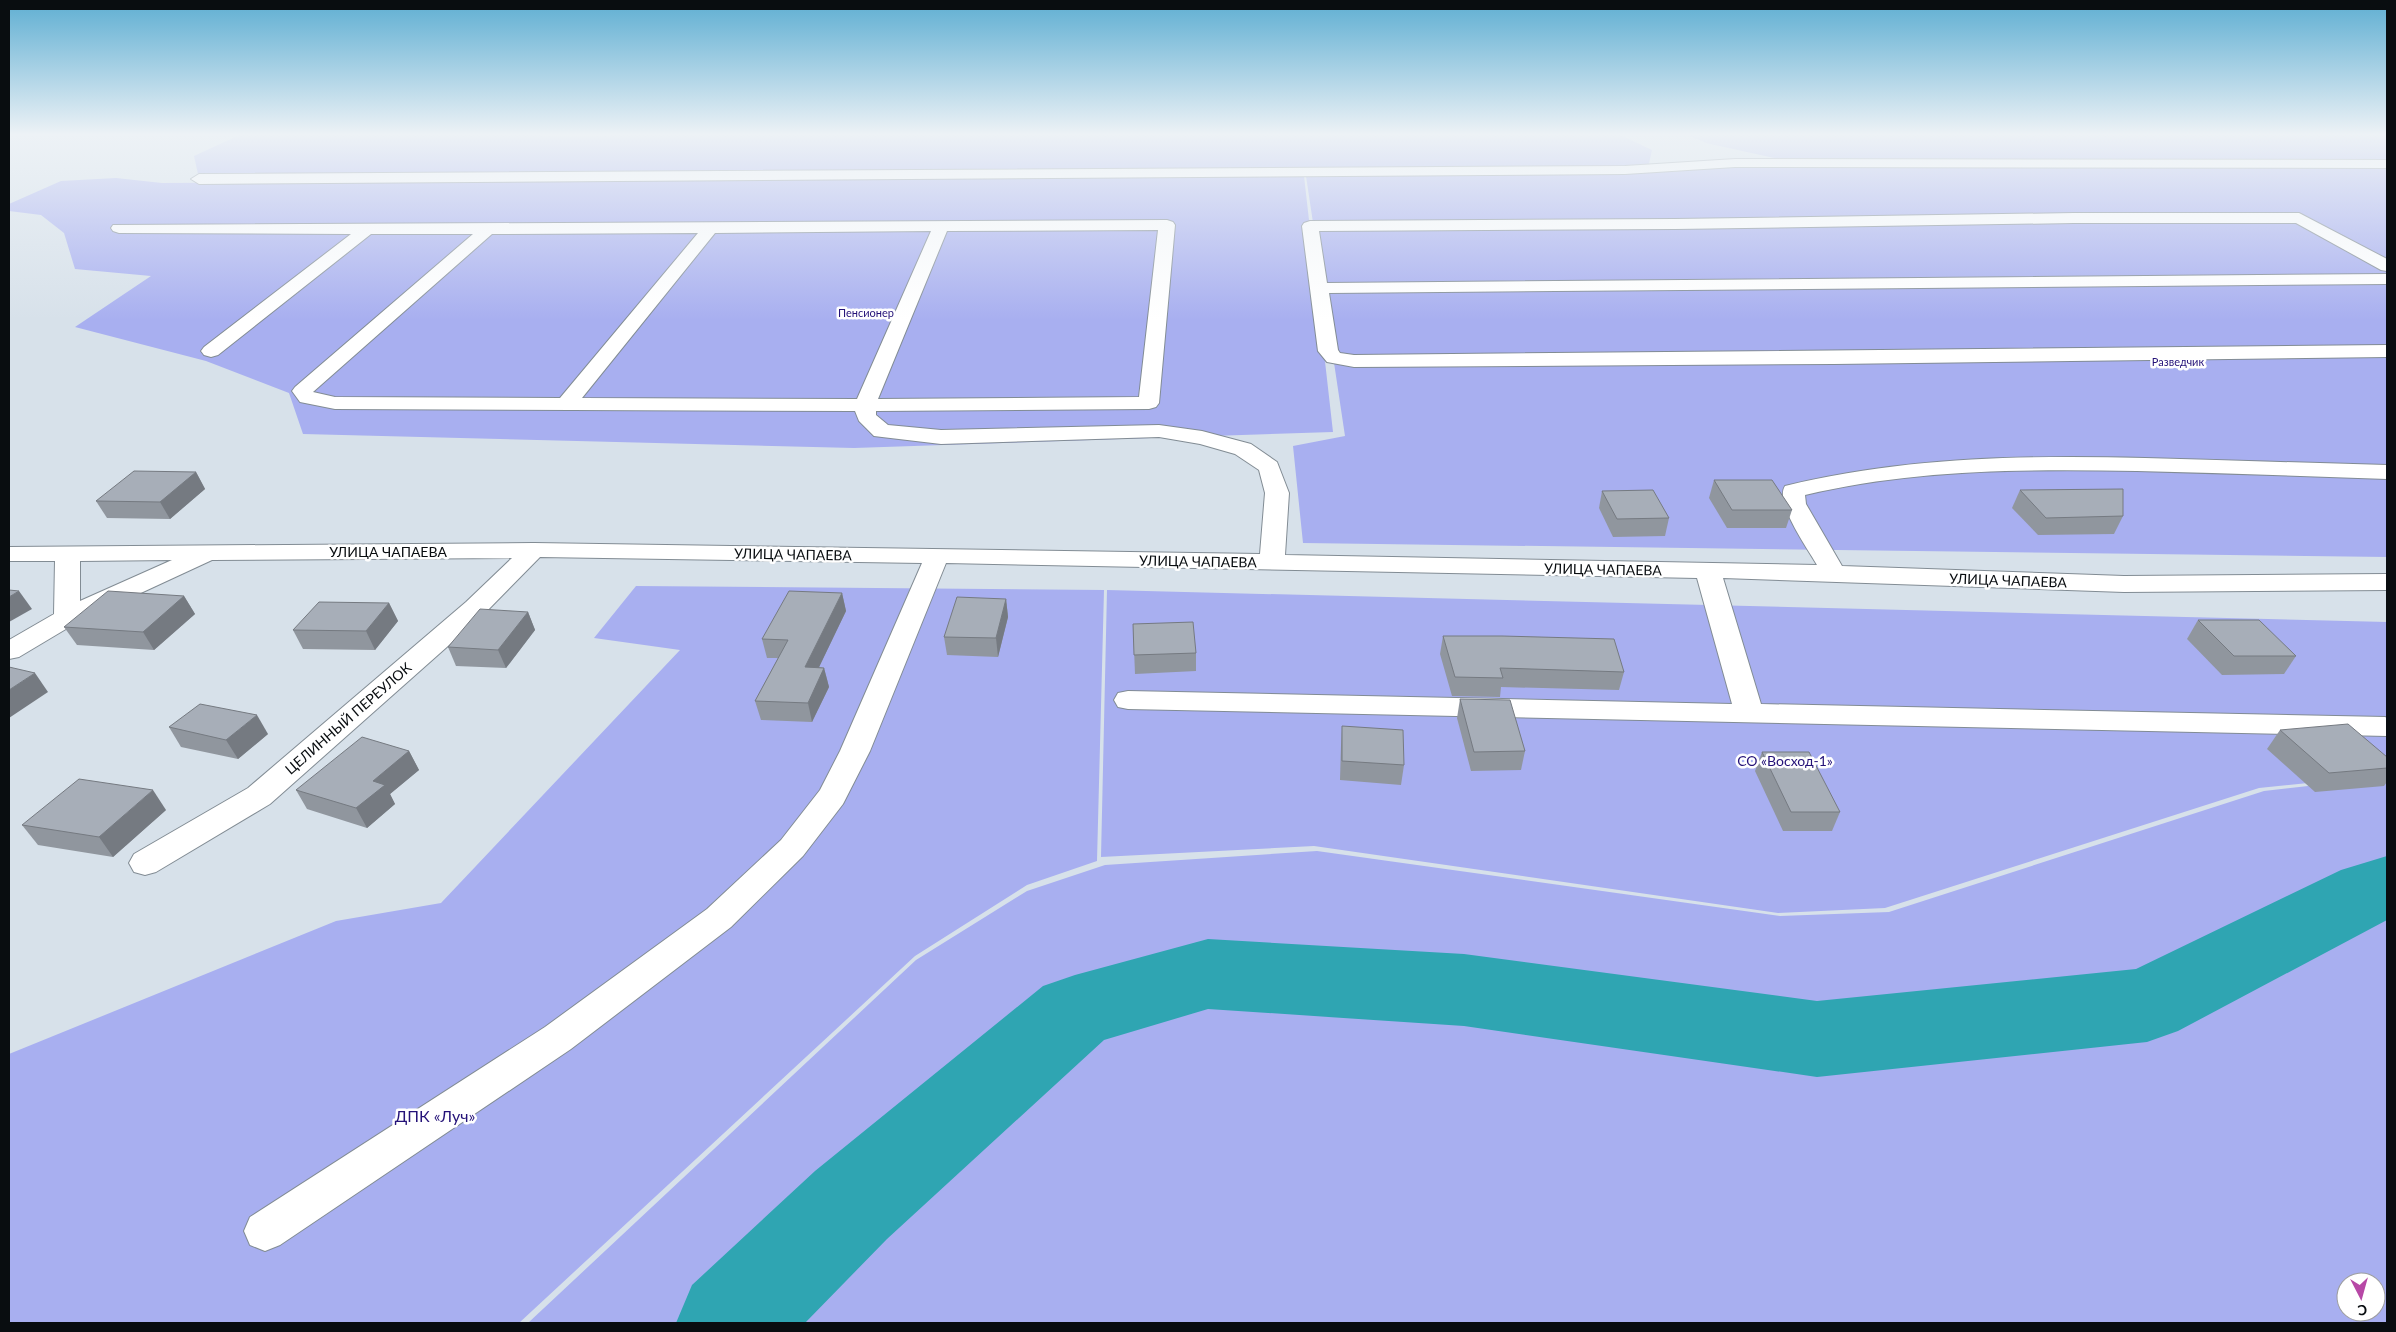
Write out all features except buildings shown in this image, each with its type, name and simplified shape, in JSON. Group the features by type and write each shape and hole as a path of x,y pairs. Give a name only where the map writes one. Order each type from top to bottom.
{"street":[{"path":"2387,266 2299,218 2074,218 1675,224 1310,226 1328,351 1334,358 1354,361 1834,358 2387,351"},
{"path":"119,228 488,229 1167,225 1149,403 865,405 335,403 307,398 302,391 488,229"},
{"path":"942,226 865,405 866,418 882,431 942,437 1159,431 1202,438 1243,449 1269,467 1277,493 1272,562"},
{"path":"566,404 711,227"},
{"path":"210,351 367,229"},
{"path":"1319,288 2387,279"},
{"path":"1834,573 1794,504 1793,491 1824,483 1922,469 2012,464 2090,463 2387,472"},
{"name":"УЛИЦА ЧАПАЕВА","path":"9,554 534,550 1834,573 2124,584 2387,582"},
{"name":"ЦЕЛИННЫЙ ПЕРЕУЛОК","path":"145,863 259,796 475,608 534,550"},
{"path":"9,652 67,617 212,552"},
{"path":"67,617 68,553"},
{"path":"265,1231 558,1038 719,918 792,848 832,796 855,752 938,556"},
{"path":"1708,571 1749,713"},
{"path":"1128,700 2385,727"}],"green space":[{"name":"Пенсионер","path":"29,195 1306,195 1333,432 854,448 303,434 289,393 206,361 75,327 151,276 75,269 64,233 41,215 9,211 9,204"},
{"name":"Разведчик","path":"1309,195 2387,195 2387,557 1303,543 1293,446 1345,436"},
{"name":"ДПК «Луч»","path":"636,586 1104,590 1097,861 1027,885 915,956 519,1323 9,1323 9,1054 336,921 441,903 680,650 594,638"},
{"name":"СО «Восход-1»","path":"1107,590 2387,622 2387,775 2259,788 1885,908 1778,913 1314,846 1101,857"},
{"path":"2387,777 2387,1323 528,1323 916,960 1027,891 1105,865 1317,851 1780,916 1889,912 2264,791"}],"waterway":[{"path":"730,1323 851,1205 1075,1012 1208,974 1464,990 1817,1039 2147,1005 2370,892 2387,887"}]}
